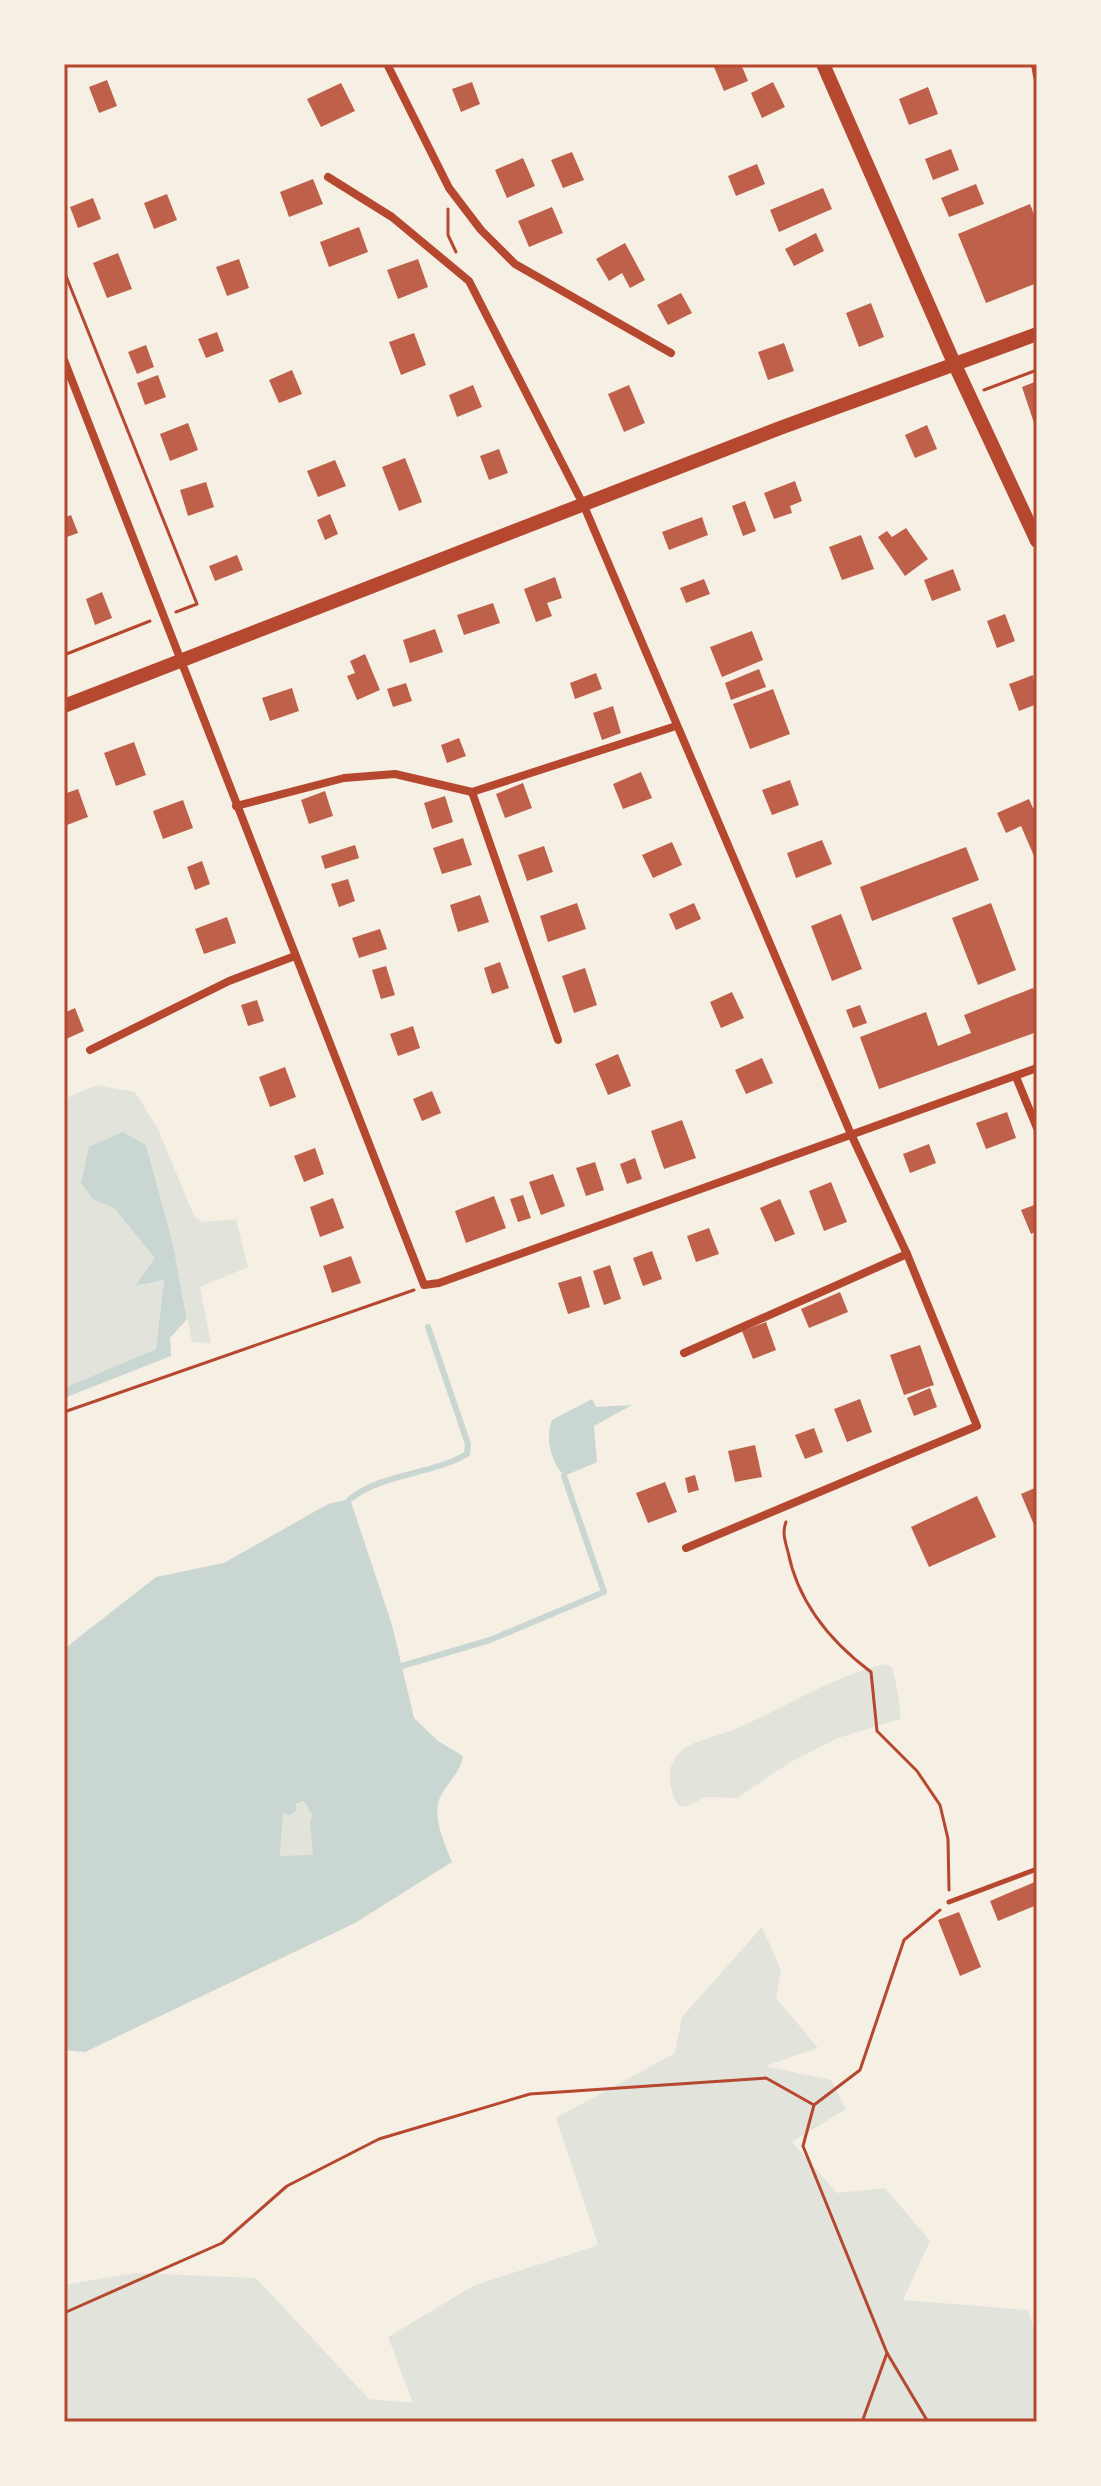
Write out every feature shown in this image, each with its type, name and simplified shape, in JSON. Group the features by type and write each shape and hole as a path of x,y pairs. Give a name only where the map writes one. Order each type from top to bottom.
{"main road":[{"path":"823,64 954,363 1037,541"},
{"path":"64,706 954,363 1037,334"}],"street":[{"path":"387,64 449,188 481,230 515,264 671,353"},
{"path":"1035,64 1037,76"},
{"path":"328,177 392,217 469,281 584,506 850,1132 907,1254 977,1426 686,1548"},
{"path":"64,360 166,615 236,806 424,1285 454,1278 850,1132 1037,1068"},
{"path":"236,806 344,778 395,774 472,792 676,726"},
{"path":"472,792 558,1040"},
{"path":"90,1050 229,981 295,956"},
{"path":"1016,1077 1037,1128"},
{"path":"684,1353 907,1254"}],"lane":[{"path":"949,1902 1037,1869"}],"path":[{"path":"449,188 448,235 469,281"},
{"path":"64,271 197,604 64,655"},
{"path":"969,396 1037,370"},
{"path":"64,1412 424,1285"},
{"path":"793,1503 783,1530 793,1578 816,1617 843,1651 871,1672 877,1731 917,1771 940,1805 948,1839 949,1902 904,1940 860,2070 814,2105 803,2146 887,2353 928,2422"},
{"path":"64,2313 222,2243 287,2186 379,2139 530,2094 766,2078 814,2105"},
{"path":"862,2422 887,2353"}],"shaded area":[{"path":"97,1085 135,1092 158,1129 194,1216 203,1222 236,1219 248,1267 200,1287 211,1343 192,1342 173,1244 146,1145 94,1200 114,1208 155,1258 137,1286 164,1280 156,1349 64,1388 64,1099"},
{"path":"123,1132 146,1145 173,1244 187,1319 170,1338 171,1356 64,1398 64,1388 156,1349 164,1280 135,1286 155,1258 114,1208 94,1200 81,1183 89,1147"},
{"path":"592,1399 596,1407 632,1405 594,1426 597,1462 564,1476 550,1450 552,1420"},
{"path":"350,1499 392,1625 414,1718 438,1741 463,1756 438,1807 441,1832 452,1862 355,1923 85,2052 64,2050 64,1649 156,1577 224,1563 328,1504","holes":["304,1801 312,1815 313,1855 280,1856 283,1813 290,1815 297,1809 296,1804"]},
{"path":"885,1664 892,1667 900,1719 838,1738 789,1763 737,1798 706,1797 685,1807 678,1805 670,1775 672,1763 680,1752 845,1677"},
{"path":"304,1801 312,1815 313,1856 280,1856 283,1813"},
{"path":"762,1927 781,1970 776,1998 818,2048 765,2066 831,2080 846,2109 792,2142 837,2193 885,2188 930,2241 903,2300 1028,2310 1037,2340 1037,2422 64,2422 64,2285 135,2273 256,2278 369,2399 413,2403 388,2337 473,2286 598,2245 556,2118 675,2053 682,2017"}],"building":[{"path":"741,64 748,81 724,91 714,67"},
{"path":"107,80 117,106 99,113 89,87"},
{"path":"472,82 480,104 461,112 452,89"},
{"path":"773,82 785,107 762,118 751,93"},
{"path":"341,83 355,111 321,127 307,99"},
{"path":"928,87 938,114 909,125 899,99"},
{"path":"951,149 959,170 933,180 925,159"},
{"path":"572,152 584,180 563,188 551,160"},
{"path":"523,158 535,186 507,198 495,170"},
{"path":"757,164 765,184 736,196 728,176"},
{"path":"313,179 323,204 289,217 280,192"},
{"path":"976,184 984,204 949,217 941,198"},
{"path":"823,188 832,209 779,232 770,210"},
{"path":"167,194 177,220 154,229 144,203"},
{"path":"93,198 101,219 78,228 70,207"},
{"path":"1030,204 1037,222 1037,283 986,303 958,234"},
{"path":"552,207 563,233 529,247 518,221"},
{"path":"359,227 368,252 329,267 320,242"},
{"path":"816,233 824,251 794,266 785,249"},
{"path":"625,243 645,280 630,288 622,273 609,281 596,259"},
{"path":"118,253 132,289 107,298 93,263"},
{"path":"239,259 249,288 227,296 216,267"},
{"path":"418,259 428,287 398,299 387,270"},
{"path":"681,293 692,313 668,325 657,305"},
{"path":"871,303 884,337 859,347 846,313"},
{"path":"217,332 224,351 206,358 198,339"},
{"path":"414,333 426,365 401,375 389,342"},
{"path":"784,343 794,371 768,380 758,352"},
{"path":"146,345 154,367 137,374 128,352"},
{"path":"292,370 302,394 279,403 269,380"},
{"path":"158,375 166,397 145,405 137,383"},
{"path":"1037,381 1037,422 1034,423 1022,387"},
{"path":"473,385 482,407 457,417 449,395"},
{"path":"629,385 645,423 624,432 608,394"},
{"path":"188,423 198,450 170,461 160,434"},
{"path":"927,425 937,449 915,458 905,435"},
{"path":"499,449 508,473 489,480 480,456"},
{"path":"405,458 422,502 399,511 382,467"},
{"path":"335,460 346,486 318,497 307,471"},
{"path":"795,481 802,501 790,506 792,513 774,519 764,493"},
{"path":"206,482 214,507 188,516 180,490"},
{"path":"745,501 756,531 743,536 732,506"},
{"path":"330,514 338,534 325,540 317,520"},
{"path":"71,515 78,533 64,538 64,518"},
{"path":"702,517 708,535 669,550 662,532"},
{"path":"906,528 928,559 905,576 878,537 887,531 892,537"},
{"path":"861,535 874,569 842,580 829,547"},
{"path":"237,555 243,570 215,581 209,566"},
{"path":"953,569 961,590 932,601 924,580"},
{"path":"555,577 562,598 547,603 552,616 536,622 524,589"},
{"path":"704,579 710,594 686,603 680,588"},
{"path":"102,592 112,618 95,625 86,599"},
{"path":"493,603 500,623 464,635 457,615"},
{"path":"1005,614 1015,641 997,648 987,621"},
{"path":"435,629 443,652 410,663 403,640"},
{"path":"752,631 763,660 722,677 710,647"},
{"path":"365,654 380,690 357,700 347,676 355,673 350,661"},
{"path":"759,669 766,687 731,700 725,683"},
{"path":"596,673 602,689 575,699 570,683"},
{"path":"1033,675 1037,704 1019,711 1009,684"},
{"path":"406,683 412,701 393,707 387,689"},
{"path":"292,688 299,711 270,721 262,698"},
{"path":"773,689 790,734 750,749 733,704"},
{"path":"613,706 621,733 602,740 593,713"},
{"path":"459,738 466,756 447,763 441,745"},
{"path":"134,742 146,775 116,786 104,753"},
{"path":"641,772 652,798 623,809 613,784"},
{"path":"790,780 799,805 772,815 762,790"},
{"path":"523,783 532,808 505,818 496,794"},
{"path":"78,789 88,817 67,825 64,794"},
{"path":"325,791 333,816 309,824 301,800"},
{"path":"445,796 453,822 432,829 424,803"},
{"path":"1029,799 1033,808 1037,807 1037,863 1021,826 1006,833 997,813"},
{"path":"183,800 193,828 163,839 153,811"},
{"path":"463,838 472,865 442,874 433,848"},
{"path":"822,840 832,864 796,878 787,853"},
{"path":"672,842 682,865 653,878 642,855"},
{"path":"355,845 359,858 325,869 321,856"},
{"path":"544,846 553,872 527,881 518,855"},
{"path":"966,847 979,880 872,921 860,887"},
{"path":"202,861 210,884 195,890 187,867"},
{"path":"348,879 355,901 339,907 331,884"},
{"path":"480,895 489,922 458,932 450,905"},
{"path":"577,903 586,929 548,942 540,916"},
{"path":"694,903 701,919 676,930 669,914"},
{"path":"991,903 1016,970 978,985 952,918"},
{"path":"841,914 862,969 832,981 811,926"},
{"path":"227,917 236,943 204,954 195,929"},
{"path":"380,929 387,949 359,958 352,938"},
{"path":"500,962 509,988 492,994 484,968"},
{"path":"386,966 395,995 381,999 372,970"},
{"path":"585,968 597,1005 574,1013 562,976"},
{"path":"1033,988 1037,998 1037,1032 879,1089 860,1037 926,1012 938,1046 971,1033 964,1015"},
{"path":"732,992 744,1018 721,1028 710,1002"},
{"path":"257,1000 264,1021 248,1026 241,1005"},
{"path":"860,1005 867,1023 853,1028 846,1010"},
{"path":"75,1008 84,1031 64,1040 64,1013"},
{"path":"413,1026 420,1048 398,1056 390,1034"},
{"path":"618,1054 631,1086 608,1095 595,1064"},
{"path":"762,1058 773,1083 746,1094 735,1070"},
{"path":"285,1067 296,1097 270,1107 259,1077"},
{"path":"432,1091 441,1113 422,1121 413,1099"},
{"path":"1007,1112 1016,1138 986,1149 976,1123"},
{"path":"682,1120 696,1158 664,1169 651,1131"},
{"path":"929,1144 936,1163 910,1173 903,1154"},
{"path":"315,1148 324,1174 304,1182 294,1156"},
{"path":"635,1158 642,1179 627,1184 620,1164"},
{"path":"595,1162 604,1190 586,1196 576,1168"},
{"path":"553,1174 565,1206 541,1215 529,1182"},
{"path":"831,1182 847,1222 824,1231 809,1191"},
{"path":"523,1195 531,1218 518,1222 510,1199"},
{"path":"494,1196 506,1228 466,1243 455,1211"},
{"path":"333,1198 344,1228 320,1237 310,1207"},
{"path":"780,1199 795,1234 775,1242 760,1208"},
{"path":"1037,1204 1037,1231 1031,1234 1021,1210"},
{"path":"709,1228 719,1254 696,1262 687,1236"},
{"path":"652,1251 662,1279 643,1286 633,1258"},
{"path":"351,1256 361,1283 332,1293 323,1266"},
{"path":"610,1265 621,1299 604,1305 593,1271"},
{"path":"581,1276 590,1307 568,1314 558,1283"},
{"path":"840,1292 848,1312 809,1328 801,1309"},
{"path":"766,1322 776,1350 753,1359 742,1331"},
{"path":"920,1345 934,1385 904,1395 890,1355"},
{"path":"930,1388 937,1407 914,1416 907,1398"},
{"path":"860,1399 872,1432 847,1442 834,1409"},
{"path":"814,1428 823,1452 805,1459 795,1435"},
{"path":"755,1445 762,1477 735,1482 728,1451"},
{"path":"695,1475 699,1490 688,1493 685,1478"},
{"path":"665,1482 677,1512 648,1523 636,1493"},
{"path":"1037,1487 1037,1532 1021,1494"},
{"path":"977,1496 996,1537 929,1567 911,1527"},
{"path":"1037,1881 1037,1905 998,1921 990,1901"},
{"path":"959,1912 981,1967 960,1976 938,1920"}],"waterway":[{"path":"350,1499 377,1484 467,1454 468,1444 428,1327"},
{"path":"402,1666 490,1640 604,1592 564,1476"}]}
